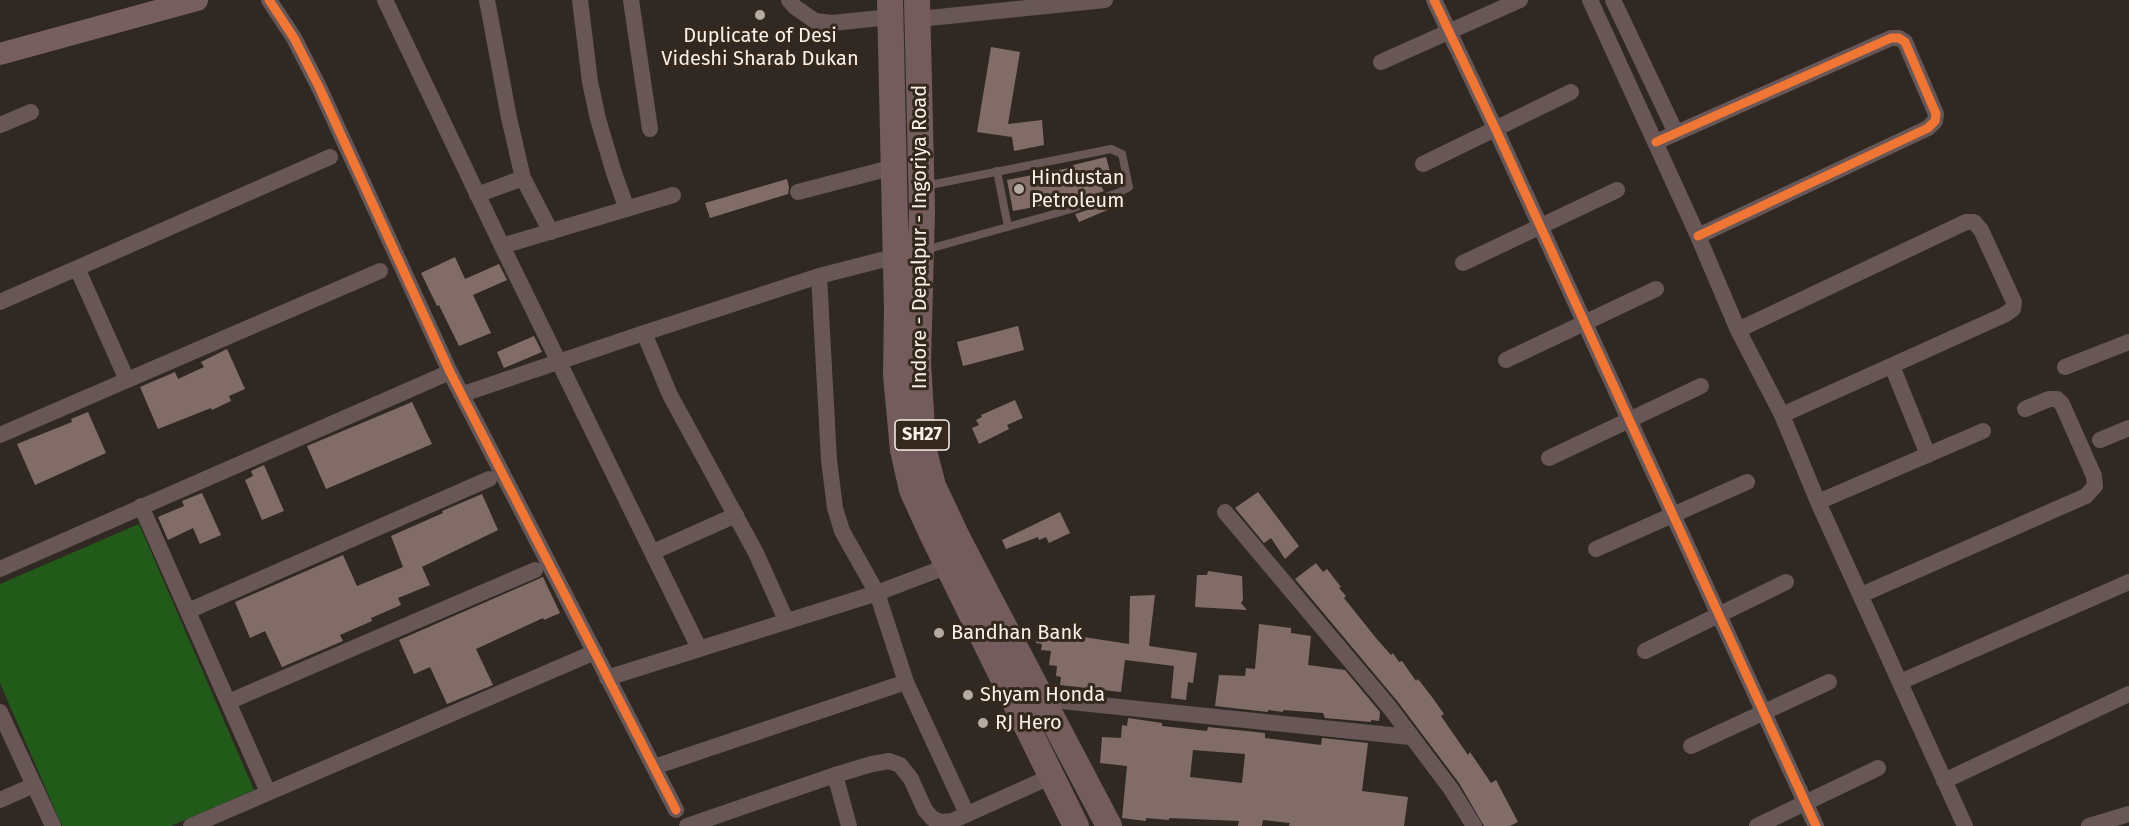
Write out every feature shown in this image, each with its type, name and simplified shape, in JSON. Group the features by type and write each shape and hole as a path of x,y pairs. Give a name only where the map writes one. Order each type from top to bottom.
{"main road":[{"name":"Indore - Depalpur - Ingoriya Road","path":"891,8 894,167 909,254 923,447 933,486 958,539 1110,826"},
{"name":"Indore - Depalpur - Ingoriya Road","path":"918,10 921,186 909,254 896,375 903,450 912,490 1076,826"}],"street":[{"path":"0,54 197,0"},
{"path":"269,0 294,38 319,87 450,372 676,810"},
{"path":"385,0 477,195 699,648"},
{"path":"487,0 509,118 523,178 551,232"},
{"path":"579,0 590,82 598,119 627,209"},
{"path":"631,0 650,129"},
{"path":"789,0 814,21 831,23 891,8"},
{"path":"918,10 1105,0"},
{"path":"1434,0 1816,826"},
{"path":"1381,62 1520,0"},
{"path":"1590,0 1656,142 1738,330 1782,415 1818,502 1965,826"},
{"path":"1613,0 1676,133"},
{"path":"1656,142 1891,38 1899,38 1905,42 1936,114 1935,121 1928,128 1698,236"},
{"path":"1423,164 1571,92"},
{"path":"0,125 31,112"},
{"path":"0,302 330,157"},
{"path":"798,192 894,167"},
{"path":"477,195 523,178"},
{"path":"1463,263 1617,190"},
{"path":"502,246 673,195"},
{"path":"1738,330 1966,222 1974,222 1982,230 2014,302 2013,309 1782,415"},
{"path":"463,394 819,276 909,254"},
{"path":"77,268 127,380"},
{"path":"0,435 380,271"},
{"path":"819,276 829,460 835,508 842,531 877,592 906,682 967,814"},
{"path":"1506,360 1656,289"},
{"path":"644,333 670,395 736,515 769,580 786,620"},
{"path":"2065,367 2129,342"},
{"path":"1892,366 1928,454"},
{"path":"0,569 450,372"},
{"path":"1549,458 1701,386"},
{"path":"1861,595 2086,496 2095,486 2094,476 2062,404 2057,399 2049,399 2025,409"},
{"path":"2100,440 2129,428"},
{"path":"1818,502 1983,431"},
{"path":"188,611 489,478"},
{"path":"1596,549 1747,482"},
{"path":"141,506 268,792"},
{"path":"1225,512 1378,693 1451,789 1474,826"},
{"path":"653,552 736,515"},
{"path":"608,678 877,592 948,566"},
{"path":"228,702 535,570"},
{"path":"1645,651 1786,582"},
{"path":"1900,682 2129,582"},
{"path":"191,826 595,652"},
{"path":"654,767 906,682"},
{"path":"1691,746 1829,682"},
{"path":"1944,781 2129,694"},
{"path":"1042,699 1410,737"},
{"path":"0,712 53,826"},
{"path":"689,826 835,775 889,761 900,765 911,779 925,810 933,819 941,822 952,821 1052,776"},
{"path":"1757,826 1878,768"},
{"path":"835,775 849,826"},
{"path":"0,800 34,785"},
{"path":"2089,826 2129,814"}],"lane":[{"path":"909,254 1008,227 1120,192 1129,187 1122,154 1111,148 921,186"},
{"path":"997,171 1008,227"}],"green space":[{"path":"139,524 254,790 171,826 62,826 0,683 0,584"}],"building":[{"path":"991,47 1020,52 1008,124 1042,120 1044,145 1014,151 1012,137 977,132"},
{"path":"1106,157 1113,183 1101,186 1104,191 1068,203 1067,201 1013,211 1007,180 1074,167 1073,165"},
{"path":"787,179 788,194 710,218 705,203"},
{"path":"1109,203 1112,208 1079,222 1075,214"},
{"path":"455,257 465,279 499,264 507,280 473,295 491,333 459,346 421,273"},
{"path":"1018,326 1024,350 963,366 957,342"},
{"path":"534,336 542,352 504,368 497,352"},
{"path":"227,349 245,389 229,396 231,401 212,410 211,408 158,429 140,387 175,372 178,379 204,367 201,362"},
{"path":"1015,400 1023,418 1007,425 1009,429 979,444 972,428 979,425 976,420 982,417 981,415"},
{"path":"412,402 432,444 326,489 307,446"},
{"path":"88,412 106,453 35,485 17,444 72,422 71,419"},
{"path":"264,465 284,511 262,520 245,480 253,476 251,471"},
{"path":"1258,492 1299,546 1285,559 1271,538 1264,543 1235,508"},
{"path":"202,493 221,535 200,544 193,528 168,540 158,517 184,506 182,501"},
{"path":"482,494 498,530 422,567 430,585 398,598 401,605 340,635 343,641 282,667 265,631 250,638 235,602 343,555 357,586 403,567 391,536"},
{"path":"1060,512 1070,533 1049,543 1046,537 1039,540 1038,537 1006,549 1002,540"},
{"path":"1316,563 1323,572 1327,569 1341,587 1339,588 1346,596 1344,598 1376,638 1391,655 1393,653 1399,662 1402,661 1416,681 1418,679 1444,714 1441,716 1468,755 1470,752 1491,783 1496,780 1518,822 1510,826 1484,826 1459,783 1398,702 1295,579"},
{"path":"1208,571 1242,576 1243,600 1241,603 1247,610 1195,607 1197,575 1207,575"},
{"path":"543,577 560,613 544,620 543,618 476,649 493,685 447,704 430,667 414,674 399,640"},
{"path":"1155,595 1149,646 1197,653 1193,683 1188,682 1186,700 1171,698 1174,666 1125,660 1121,692 1060,685 1061,677 1056,676 1057,666 1049,665 1051,651 1041,650 1042,644 1036,643 1038,630 1129,644 1130,596"},
{"path":"1259,624 1291,628 1291,633 1311,636 1308,665 1345,670 1380,712 1379,721 1325,718 1323,713 1283,710 1283,712 1268,710 1268,712 1215,706 1219,675 1245,676 1246,668 1255,669"},
{"path":"1128,718 1162,723 1162,726 1207,731 1208,727 1265,733 1265,738 1321,745 1322,738 1368,743 1362,791 1408,797 1404,826 1289,826 1290,823 1263,820 1262,826 1238,826 1239,821 1146,818 1146,821 1122,818 1127,766 1100,763 1102,737 1121,738 1122,725 1127,726","holes":["1193,750 1245,754 1242,783 1190,777"]}],"cycle path":[{"path":"269,0 294,38 319,87 450,372 676,810"},
{"path":"1434,0 1816,826"},
{"path":"1656,142 1891,38 1899,38 1905,42 1936,114 1935,121 1928,128 1698,236"}],"place":[{"name":"Duplicate of Desi Videshi Sharab Dukan","path":"760,15"},
{"name":"Hindustan Petroleum","path":"1019,189"},
{"name":"Bandhan Bank","path":"939,633"},
{"name":"Shyam Honda","path":"968,695"},
{"name":"RJ Hero","path":"983,723"}]}
